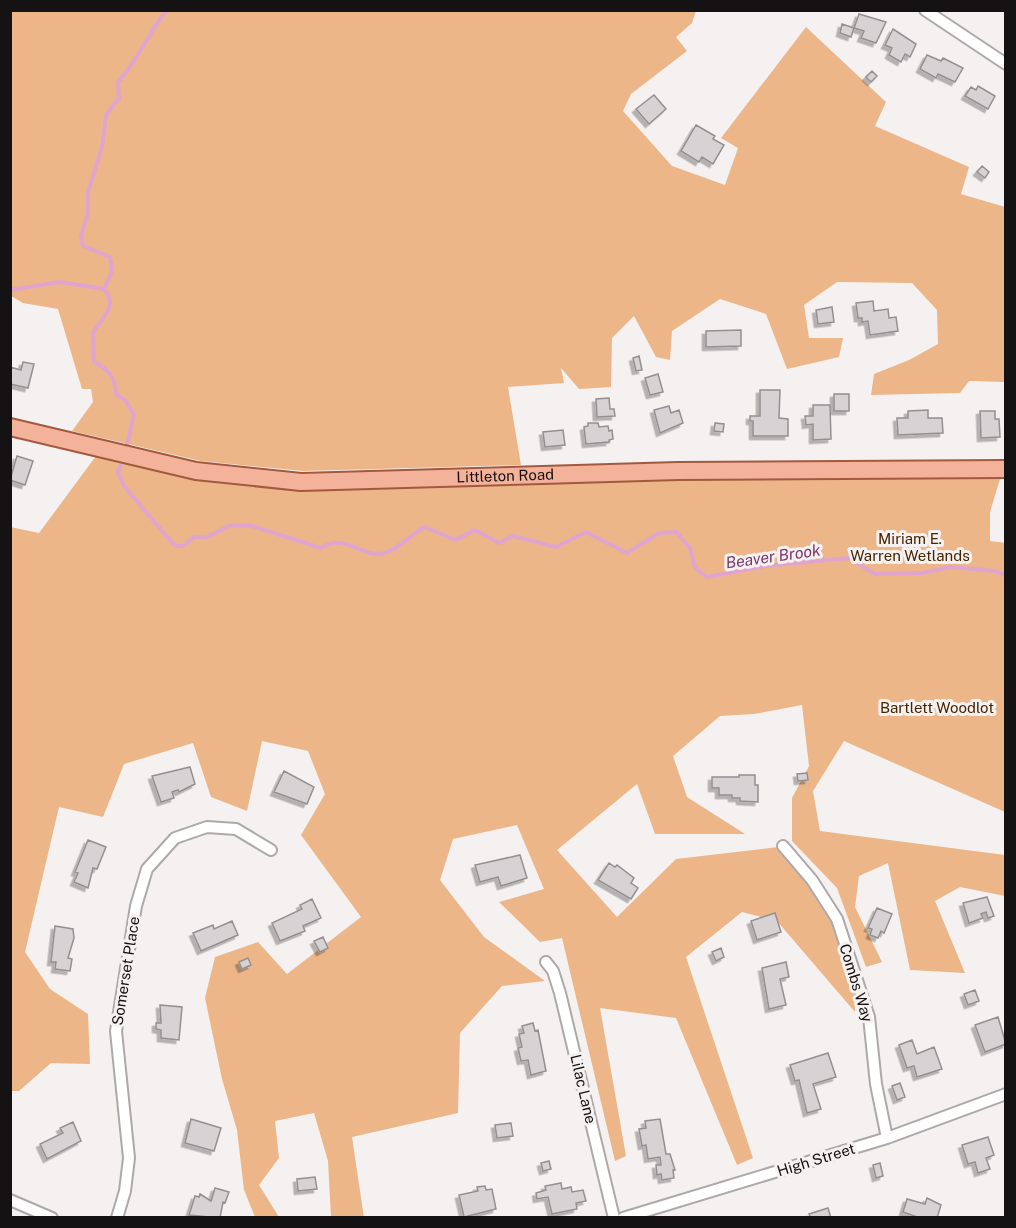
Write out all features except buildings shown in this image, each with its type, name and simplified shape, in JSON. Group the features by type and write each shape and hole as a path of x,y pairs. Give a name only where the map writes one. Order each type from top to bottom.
{"main road":[{"name":"Littleton Road","path":"10,427 162,464 232,476 320,482 678,471 1005,469"}],"street":[{"path":"925,10 939,14 1005,64"},
{"name":"Somerset Place","path":"117,1218 125,1191 129,1158 116,1031 136,906 147,869 175,838 207,827 236,829 271,850"},
{"name":"Combs Way","path":"783,846 812,880 837,919 869,1017 876,1083 887,1138"},
{"name":"Lilac Lane","path":"546,962 553,971 560,993 614,1218"},
{"name":"High Street","path":"623,1218 647,1214 887,1138 1005,1094"},
{"path":"10,1200 52,1218"}],"green space":[{"path":"10,11 696,11 692,23 676,37 687,51 631,94 623,111 672,166 725,185 738,148 721,138 806,27 886,102 875,126 969,167 961,194 1005,207 1005,382 969,381 960,393 871,395 874,374 909,360 938,344 937,310 912,283 837,282 804,305 809,338 843,338 839,357 787,369 766,314 720,299 672,331 670,360 656,357 634,316 612,338 611,387 579,389 561,368 564,383 508,387 521,465 303,471 201,461 72,431 93,402 91,389 82,389 58,309 23,303 11,296"},
{"path":"102,448 232,476 991,469 991,479 1000,479 990,512 990,541 1006,543 1005,812 844,741 813,791 820,831 1005,855 1005,896 960,887 935,901 965,973 910,970 888,863 859,876 855,907 882,962 866,967 837,888 792,841 792,798 809,766 802,705 754,714 720,716 673,756 687,797 745,834 655,834 637,784 557,850 617,917 676,859 778,847 837,919 854,974 855,1012 777,921 742,912 686,957 753,1158 737,1165 676,1018 600,1008 626,1156 615,1161 562,938 540,942 499,902 544,889 517,825 453,839 440,880 484,937 545,981 502,986 460,1033 458,1113 352,1137 364,1218 331,1217 328,1161 314,1113 275,1121 279,1158 259,1185 279,1217 255,1217 244,1190 237,1130 222,1079 205,998 215,957 258,942 287,974 361,917 301,835 325,794 308,751 262,741 247,811 211,797 193,743 124,764 103,817 59,807 25,952 50,989 88,1014 90,1064 51,1063 19,1091 11,1091 10,527 39,533"}],"waterway":[{"path":"104,289 112,271 110,257 83,246 81,236 88,213 88,192 102,147 106,115 119,98 118,82 167,10"},
{"name":"Beaver Brook","path":"10,290 60,282 104,289 110,301 107,312 93,333 94,362 110,375 115,383 116,394 126,401 134,415 126,449"},
{"name":"Beaver Brook","path":"123,459 118,472 124,486 175,546 183,546 194,537 207,537 231,525 252,526 321,548 337,543 380,554 392,550 425,527 455,540 475,530 499,543 513,536 556,547 586,532 627,553 659,533 676,532 690,548 695,568 707,577 765,566 849,558 875,574 922,573 950,567 995,571 1006,576"}],"park label":[{"name":"Miriam E. Warren Wetlands","path":"910,548"},
{"name":"Bartlett Woodlot","path":"937,708"}]}
